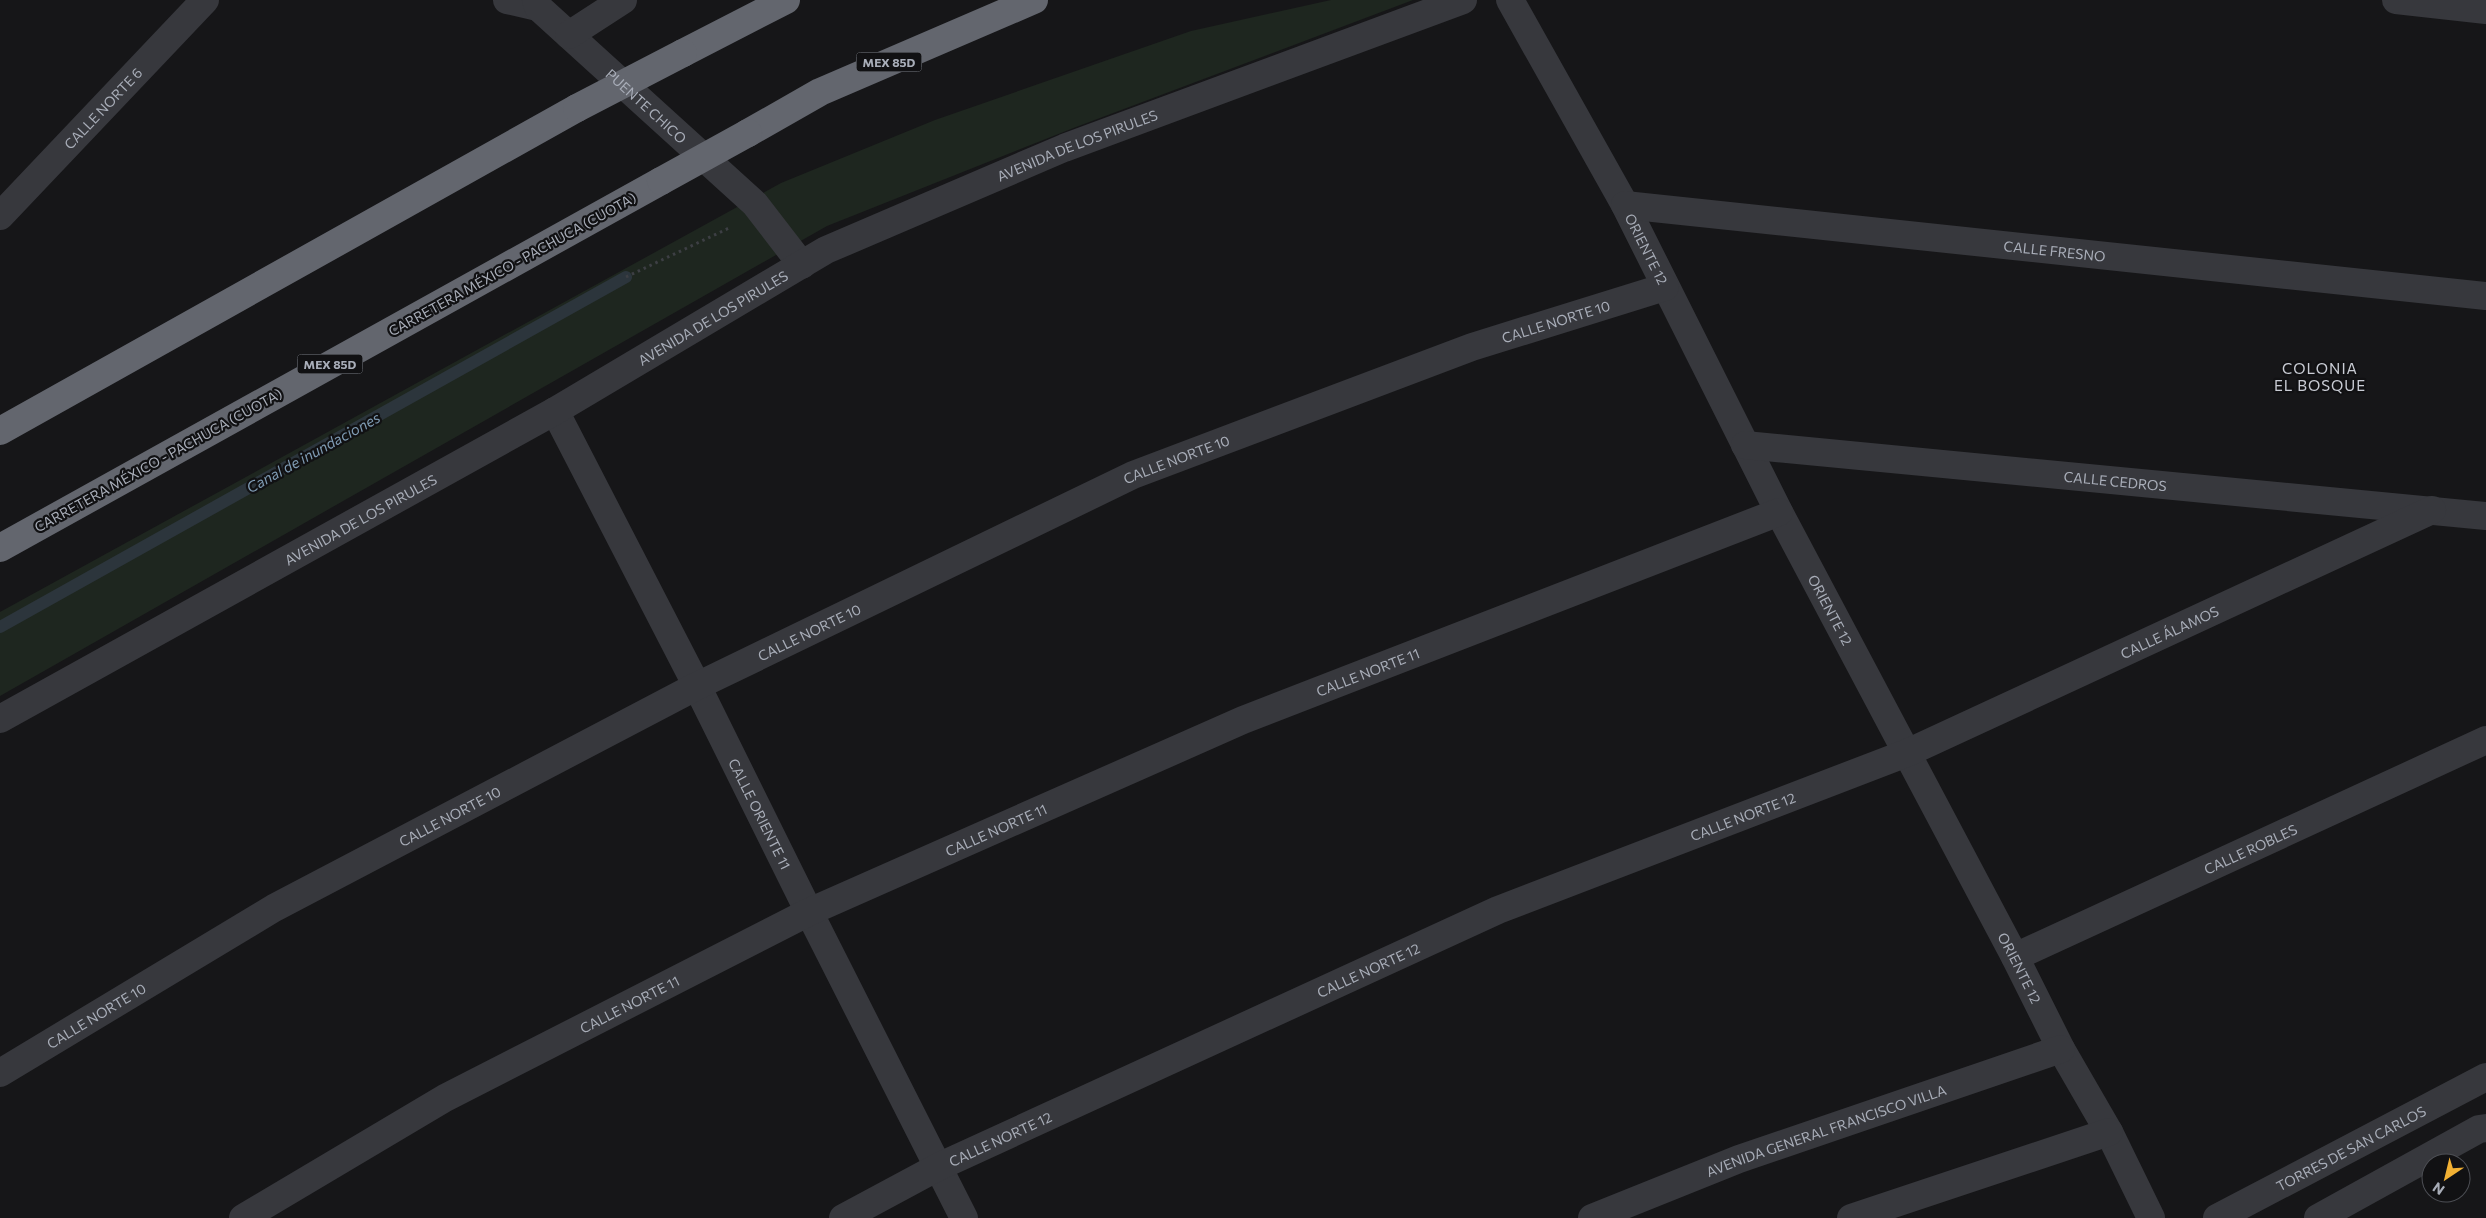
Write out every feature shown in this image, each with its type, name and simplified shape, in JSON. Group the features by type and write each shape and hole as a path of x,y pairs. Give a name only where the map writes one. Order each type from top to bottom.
{"highway":[{"path":"0,431 577,108 786,0"},
{"name":"CARRETERA MÉXICO - PACHUCA (CUOTA)","path":"0,548 820,92 987,18 1034,0"}],"street":[{"name":"CALLE NORTE 6","path":"0,216 205,0"},
{"path":"506,0 537,3"},
{"path":"569,35 623,0"},
{"name":"AVENIDA DE LOS PIRULES","path":"0,719 555,411 826,250 1064,148 1462,0"},
{"name":"ORIENTE 12","path":"1510,0 1625,205 1779,512 2015,957 2061,1049 2109,1132 2150,1218"},
{"path":"2396,0 2486,10"},
{"name":"PUENTE CHICO","path":"537,3 569,35 758,208 802,265"},
{"name":"CALLE FRESNO","path":"1625,205 2486,296"},
{"name":"CALLE NORTE 10","path":"0,1074 274,908 697,686 1133,475 1472,348 1665,287"},
{"name":"CALLE ORIENTE 11","path":"555,411 697,686 964,1218"},
{"name":"CALLE CEDROS","path":"1745,445 2486,516"},
{"name":"CALLE ÁLAMOS","path":"1906,753 2432,510"},
{"name":"CALLE NORTE 11","path":"243,1218 445,1098 809,912 1243,720 1779,512"},
{"name":"CALLE ROBLES","path":"2015,957 2486,740"},
{"name":"CALLE NORTE 12","path":"843,1218 938,1168 1498,910 1906,753"},
{"name":"AVENIDA GENERAL FRANCISCO VILLA","path":"1592,1218 1739,1159 2061,1049"},
{"name":"TORRES DE SAN CARLOS","path":"2217,1218 2486,1078"},
{"path":"2318,1218 2479,1129 2486,1128"},
{"path":"1852,1218 2109,1132"}],"path":[{"path":"626,277 758,208"}],"shaded area":[{"path":"1331,0 1413,0 1076,127 827,226 0,696 0,612 781,183 935,120 1191,31"}],"waterway":[{"name":"Canal de inundaciones","path":"0,627 626,277"}],"district":[{"name":"COLONIA EL BOSQUE","path":"2320,376"}]}
